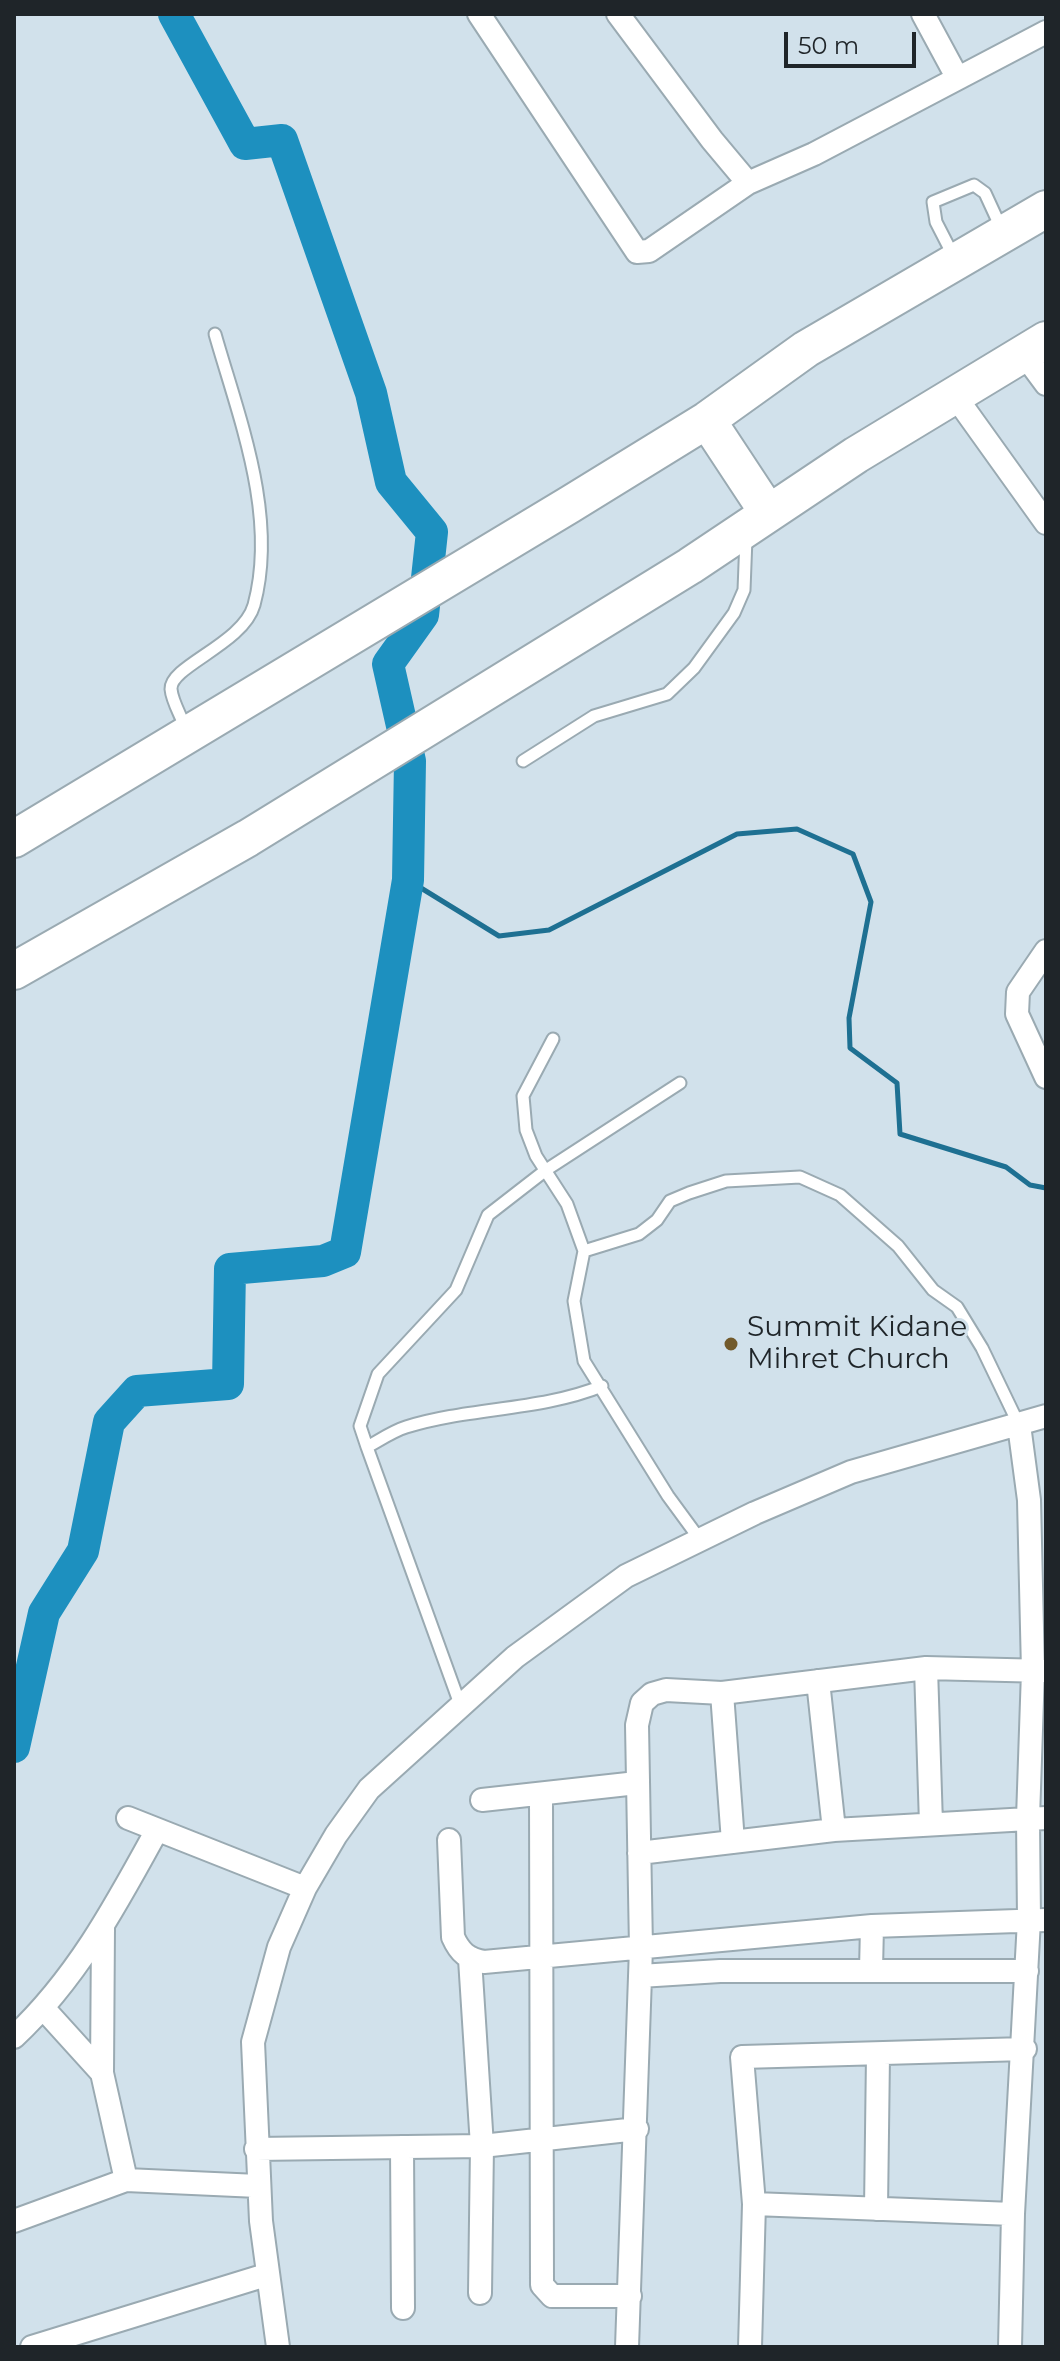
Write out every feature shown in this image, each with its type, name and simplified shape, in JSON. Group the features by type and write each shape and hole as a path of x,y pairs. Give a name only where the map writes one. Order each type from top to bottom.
{"highway":[{"path":"14,839 231,711 707,420 806,349 1046,209"},
{"path":"14,971 248,838 690,566 757,518 1035,346"},
{"path":"707,420 757,518"}],"street":[{"path":"479,14 637,252 649,251 748,183 814,154 1046,32"},
{"path":"618,14 748,183"},
{"path":"923,14 957,77"},
{"path":"1035,346 1046,384"},
{"path":"955,396 1046,523"},
{"path":"1046,951 1018,992 1017,1014 1039,1054 1046,1077"},
{"path":"278,2347 266,2275 258,2186 253,2042 279,1947 305,1888 336,1835 369,1789 558,1622 626,1576 794,1495 851,1472 1046,1416"},
{"path":"1010,2347 1013,2214 1025,2049 1027,1971 1038,1920 1040,1671 1037,1500 1019,1425"},
{"path":"627,2347 637,2129 641,1948 637,1725 642,1703 652,1694 666,1690 722,1693 926,1668 1040,1671"},
{"path":"926,1668 931,1824"},
{"path":"818,1681 834,1830"},
{"path":"722,1693 733,1842"},
{"path":"482,1800 637,1783"},
{"path":"541,1794 544,2291 552,2296 630,2296"},
{"path":"128,1818 305,1888"},
{"path":"639,1853 834,1830 1037,1818"},
{"path":"14,2037 44,2009 103,1928 157,1830"},
{"path":"449,1840 453,1937 458,1949 470,1959 484,1962 872,1926 1038,1920"},
{"path":"871,1970 872,1926"},
{"path":"103,1928 102,2073 126,2180"},
{"path":"470,1959 482,2146 480,2293"},
{"path":"640,1976 871,1970 1027,1971"},
{"path":"44,2009 102,2073"},
{"path":"750,2347 754,2204 742,2057 1025,2049"},
{"path":"876,2209 878,2055"},
{"path":"256,2149 482,2146 637,2129"},
{"path":"402,2147 403,2308"},
{"path":"14,2221 126,2180 258,2186"},
{"path":"754,2204 1013,2214"},
{"path":"32,2347 266,2275"}],"lane":[{"path":"956,262 936,222 933,202 974,185 1004,234"},
{"path":"188,734 171,689 173,680 188,664 207,656 230,639 249,618 258,573 259,526 250,455 215,334"},
{"path":"523,761 594,716 667,694 694,668 734,613 744,590 757,518"},
{"path":"553,1039 523,1096 526,1130 567,1204 584,1251 574,1301 575,1324 584,1361 668,1496 701,1541"},
{"path":"461,1707 360,1426 378,1374 456,1290 488,1215 546,1170 680,1083"},
{"path":"584,1251 639,1234 657,1220 670,1201 689,1193 726,1181 800,1177 840,1195 898,1246 933,1290 957,1307 982,1348 1019,1425"},
{"path":"367,1447 404,1427 527,1403 570,1399 602,1386"}],"waterway":[{"path":"14,1747 44,1613 83,1551 109,1422 137,1391 228,1384 230,1269 323,1261 345,1252 408,880 410,761 388,664 423,615 432,532 391,482 371,393 282,140 245,144 174,14"},
{"path":"408,880 499,936 549,930 737,834 797,829 853,854 871,902 849,1018 850,1048 897,1083 900,1134 1006,1167 1030,1185 1046,1188"}],"place":[{"name":"Summit Kidane Mihret Church","path":"731,1344"}]}
